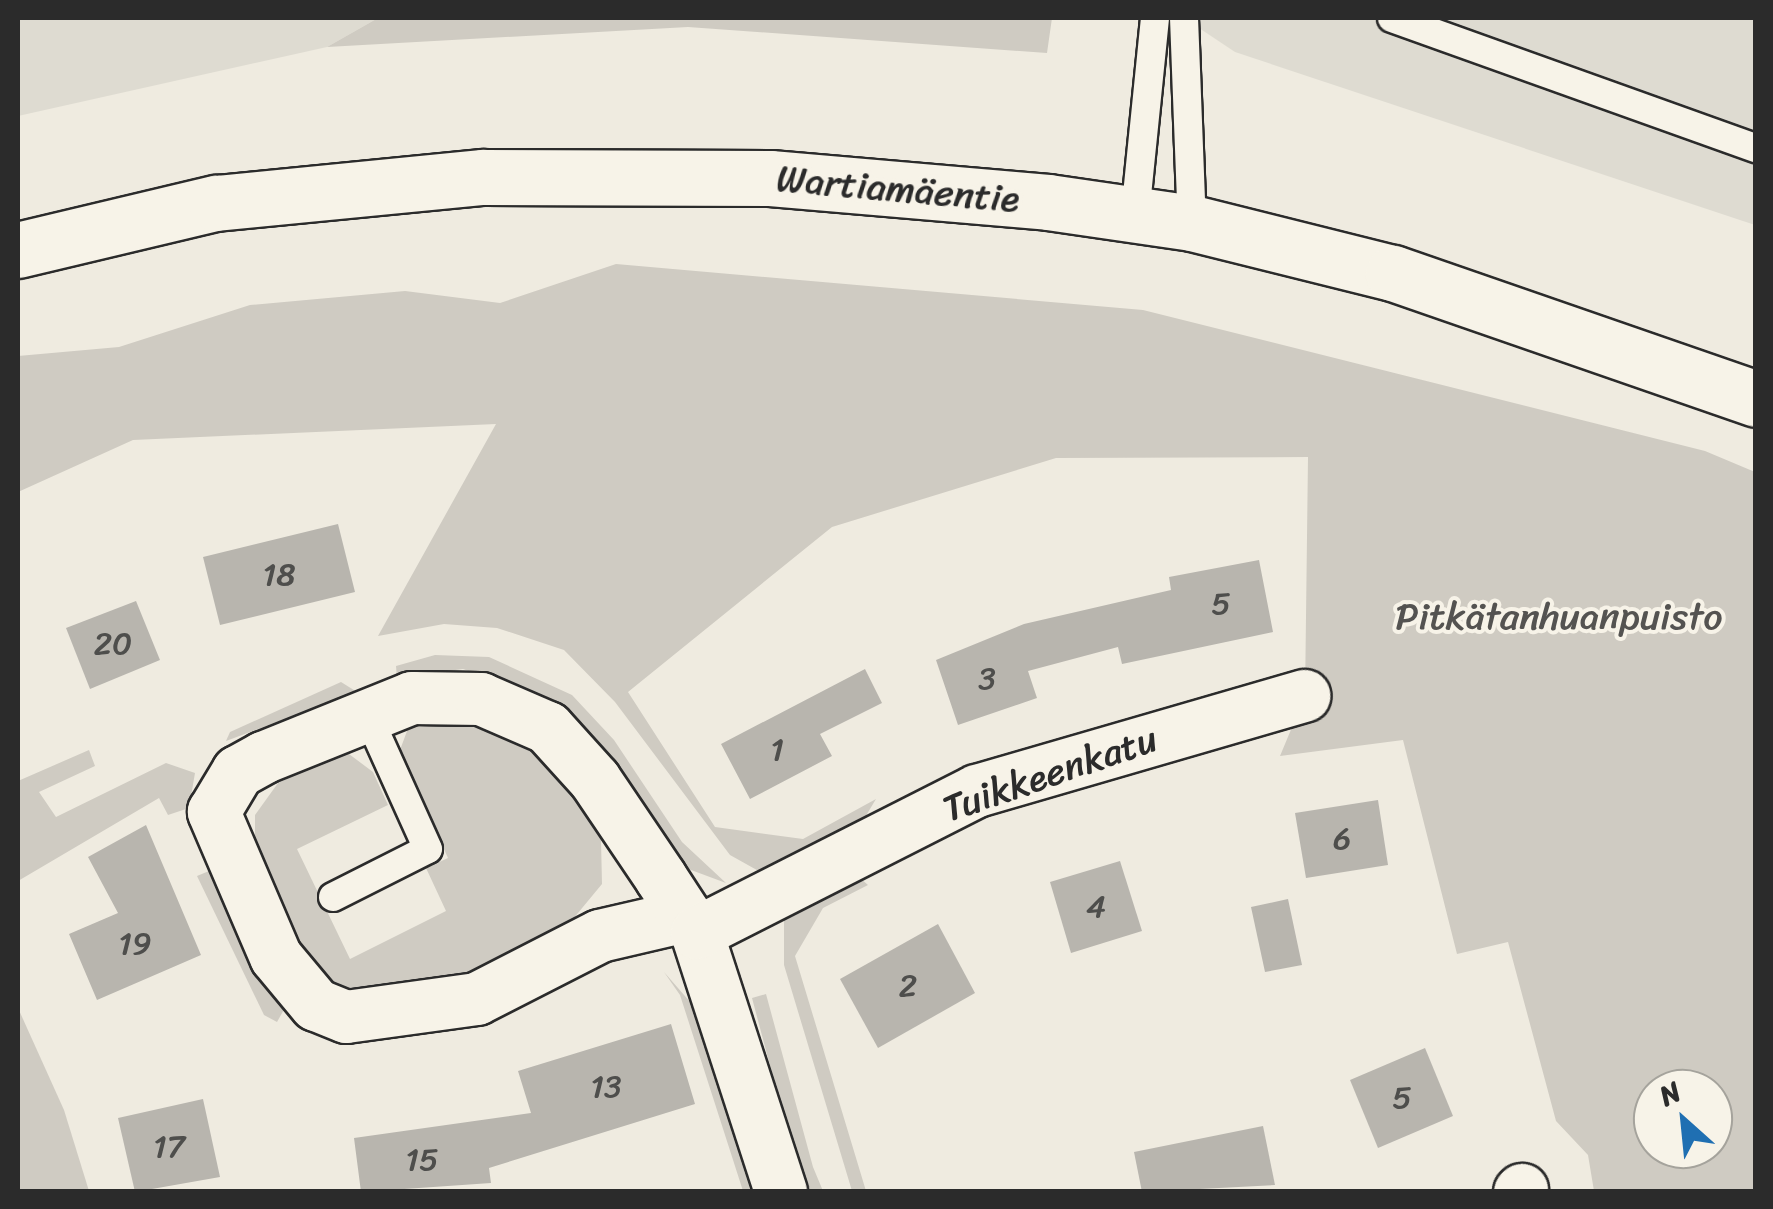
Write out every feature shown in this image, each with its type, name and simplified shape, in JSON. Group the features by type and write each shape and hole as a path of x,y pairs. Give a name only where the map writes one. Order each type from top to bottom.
{"main road":[{"name":"Wartiamäentie","path":"18,250 216,204 610,173 770,178 1192,223 1393,273 1756,400"}],"street":[{"path":"366,712 450,694 530,716 596,780 692,924 781,1192"},
{"name":"Tuikkeenkatu","path":"366,712 238,772 214,812 276,957 316,1005 346,1017 430,1012 477,999 600,936 692,924 976,791 1306,696"}],"lane":[{"path":"1135,215 1155,18"},
{"path":"1184,18 1192,223"},
{"path":"1392,18 1756,148"},
{"path":"332,897 428,850 366,712"}],"shaded area":[{"path":"18,18 378,18 327,47 18,116"},
{"path":"1184,18 1755,18 1755,225 1235,52"}],"green space":[{"path":"378,18 1052,18 1047,53 688,27 327,47"},
{"name":"Pitkätanhuanpuisto","path":"616,264 1143,310 1705,451 1755,472 1755,1191 1594,1191 1588,1155 1556,1121 1508,942 1457,954 1403,740 1280,756 1305,696 1308,457 1056,458 832,527 628,692 715,827 803,839 876,799 864,819 764,874 730,855 615,702 564,650 497,628 444,624 378,636 496,424 133,440 18,492 18,356 119,347 250,305 405,291 500,303"},
{"path":"435,655 489,657 572,695 614,740 682,842 726,883 683,867 606,755 551,701 463,669 397,678 396,666"},
{"path":"341,682 357,692 226,741 230,732"},
{"path":"456,719 518,738 562,775 601,840 602,884 573,919 477,974 337,992 309,968 255,854 255,815 278,783 345,751 373,772 388,805 297,849 350,959 446,911 426,868 448,858 400,750 410,723"},
{"path":"89,750 95,766 39,792 56,817 166,763 195,773 189,808 168,815 159,798 18,881 18,781"},
{"path":"209,871 286,1006 277,1022 264,1015 197,876"},
{"path":"860,878 868,885 823,908 795,956 866,1191 852,1191 784,965 784,915"},
{"path":"664,972 698,1011 757,1191 743,1191 680,995"},
{"path":"766,994 823,1191 807,1191 792,1148 752,998"},
{"path":"18,1008 64,1110 89,1191 18,1191"}],"building":[{"path":"338,524 355,592 220,625 203,557"},
{"path":"1259,560 1273,632 1122,664 1118,647 1028,671 1037,698 958,725 936,660 1024,624 1171,590 1169,577"},
{"path":"136,601 160,660 90,689 66,628"},
{"path":"865,669 882,703 820,734 832,756 750,799 721,744"},
{"path":"1378,800 1388,865 1306,878 1295,813"},
{"path":"146,825 201,955 97,1000 69,934 118,913 88,857"},
{"path":"1120,861 1142,931 1071,953 1050,882"},
{"path":"1288,899 1302,965 1265,972 1251,907"},
{"path":"938,924 975,993 878,1048 840,979"},
{"path":"671,1024 695,1104 489,1168 491,1183 361,1192 354,1138 531,1113 518,1071"},
{"path":"1425,1048 1453,1116 1378,1148 1350,1080"},
{"path":"203,1099 220,1177 135,1192 118,1118"},
{"path":"1263,1126 1275,1185 1142,1192 1134,1152"}]}
